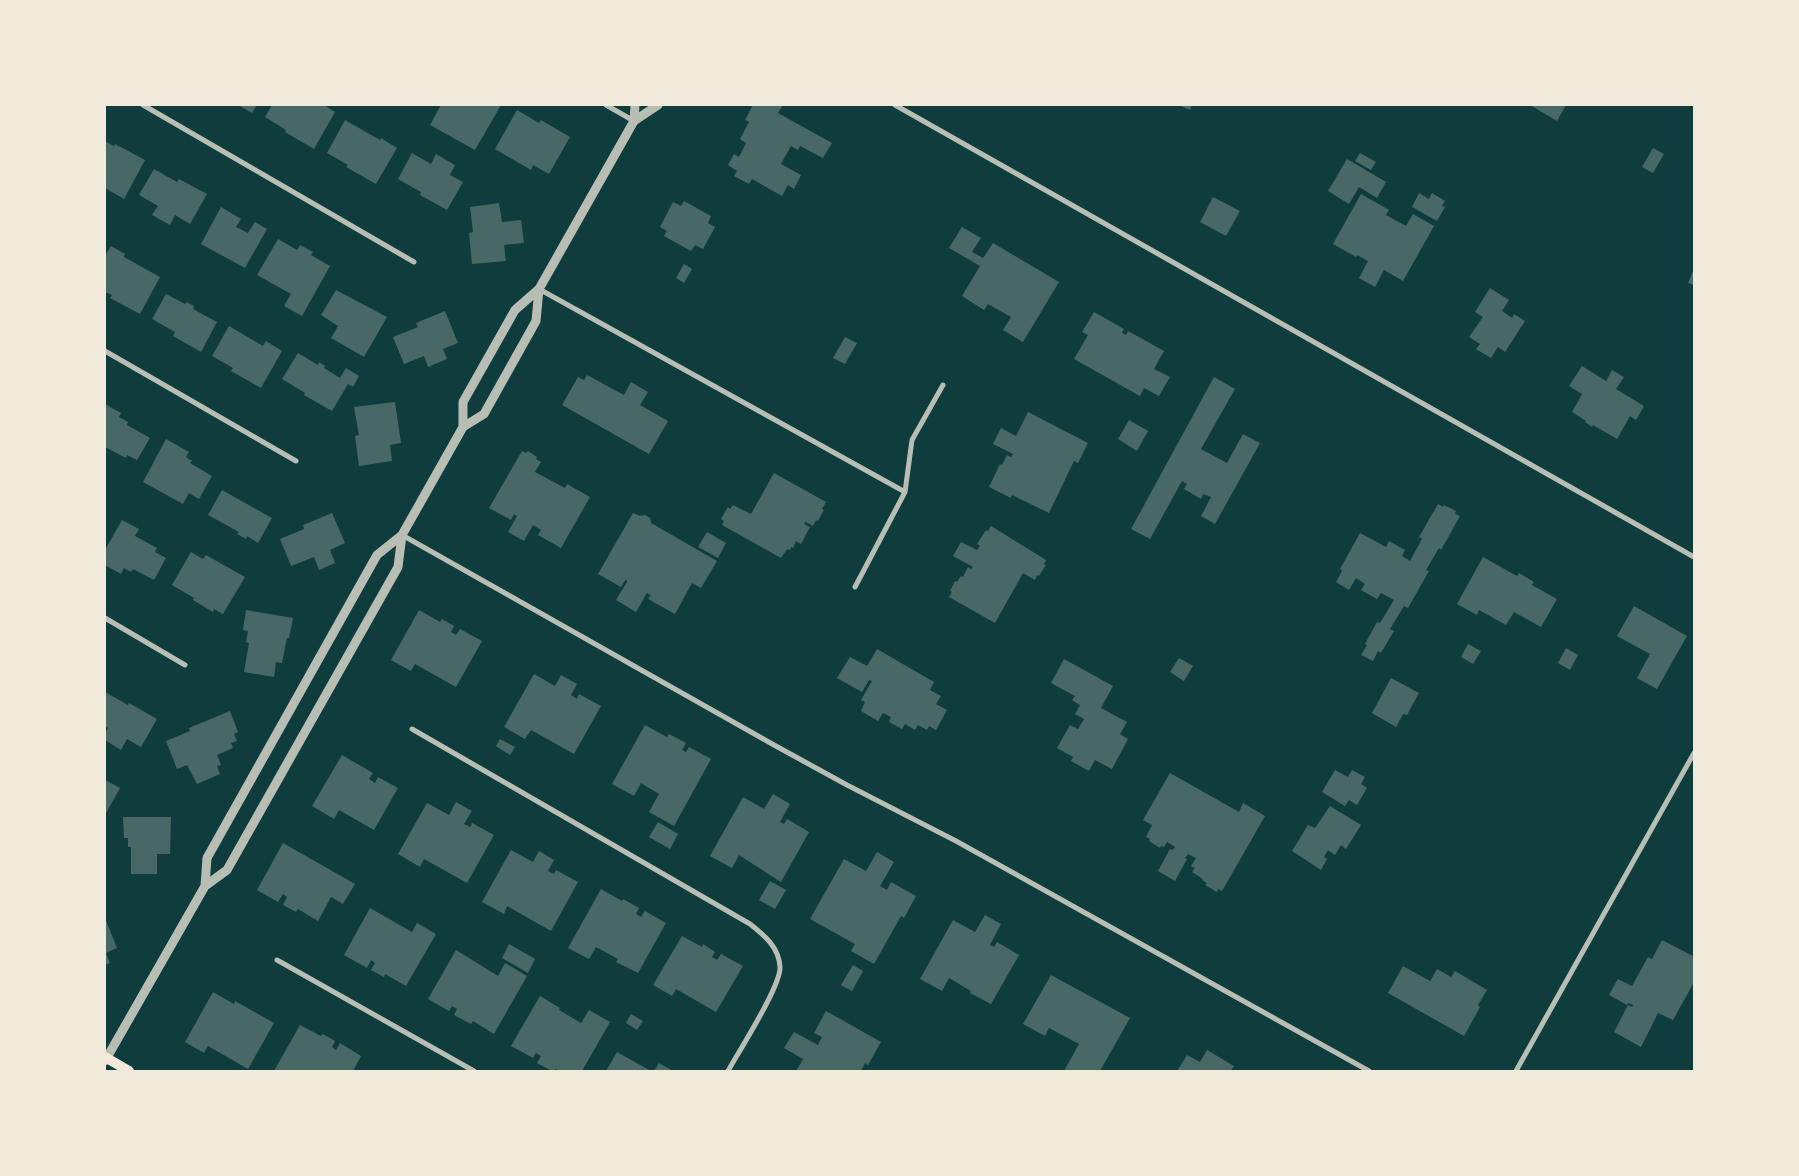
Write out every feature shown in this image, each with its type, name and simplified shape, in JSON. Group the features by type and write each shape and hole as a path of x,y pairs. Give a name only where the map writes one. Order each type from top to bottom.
{"main road":[{"path":"106,1059 129,1071"}],"street":[{"path":"143,105 414,262"},
{"path":"606,105 634,121"},
{"path":"463,427 463,402 515,310 540,289 634,121 635,105"},
{"path":"634,121 658,105"},
{"path":"895,105 1694,557"},
{"path":"205,886 207,858 377,555 402,535 463,427 484,414 536,321 540,289"},
{"path":"540,289 905,492"},
{"path":"105,351 296,461"},
{"path":"855,587 905,492 912,440 943,385"},
{"path":"106,1059 205,886 227,870 398,566 402,535"},
{"path":"402,535 774,745 847,785 956,840 1369,1071"},
{"path":"105,618 185,664"},
{"path":"412,729 750,924 767,939 778,955 780,968 772,993 728,1071"},
{"path":"1516,1071 1694,753"},
{"path":"277,960 474,1071"}],"building":[{"path":"238,105 257,105 252,113"},
{"path":"272,105 324,105 335,112 314,149 285,132 286,130 265,117"},
{"path":"441,105 501,105 475,150 430,125"},
{"path":"753,105 783,105 778,113 832,143 823,158 800,146 798,150 791,146 781,164 801,175 794,189 788,185 782,196 752,179 749,184 734,176 737,171 728,165 734,154 739,157 746,143 740,139 749,122 745,120"},
{"path":"1182,105 1192,105 1190,110"},
{"path":"1530,105 1566,105 1557,121"},
{"path":"517,110 539,123 541,120 570,137 549,174 533,165 531,170 495,149"},
{"path":"345,120 397,148 376,184 346,167 348,165 327,153"},
{"path":"105,141 114,146 115,144 145,160 124,199 105,188"},
{"path":"1653,148 1664,154 1653,173 1642,167"},
{"path":"412,153 431,164 436,154 455,165 450,175 463,182 447,210 420,195 421,192 398,179"},
{"path":"1360,153 1376,162 1371,170 1355,161"},
{"path":"1347,159 1386,182 1377,198 1359,187 1349,204 1328,191"},
{"path":"154,169 177,182 179,179 207,194 190,224 175,215 170,225 152,215 158,206 139,195"},
{"path":"1419,193 1429,199 1432,193 1445,201 1442,206 1445,207 1437,221 1412,207"},
{"path":"1361,194 1389,210 1386,215 1406,226 1413,214 1434,226 1403,281 1384,270 1375,287 1359,278 1368,261 1357,255 1356,257 1333,244"},
{"path":"1213,197 1240,211 1226,236 1200,222"},
{"path":"684,201 711,216 708,223 715,227 703,249 695,245 691,251 664,236 667,231 660,227 673,202 681,206"},
{"path":"499,203 502,222 521,220 524,243 504,245 506,261 472,264 469,233 473,232 470,207"},
{"path":"221,207 241,219 236,227 248,233 255,222 267,229 245,268 201,244"},
{"path":"962,227 981,238 972,252 983,258 993,243 1059,282 1023,342 1003,330 1011,317 988,304 984,310 962,296 980,266 949,248"},
{"path":"278,239 297,250 300,245 313,252 311,255 330,266 302,316 284,306 291,294 257,275"},
{"path":"111,246 125,254 124,257 160,277 140,314 110,298 112,295 105,292 105,256"},
{"path":"684,264 692,269 684,283 676,278"},
{"path":"1694,269 1694,285 1688,283"},
{"path":"1490,288 1509,300 1502,311 1512,318 1514,314 1525,321 1505,352 1498,347 1491,358 1476,349 1480,344 1469,337 1483,317 1475,312"},
{"path":"336,290 387,317 364,357 331,338 338,326 321,315"},
{"path":"166,294 185,304 187,302 194,306 193,309 217,322 201,352 173,336 175,332 152,319"},
{"path":"445,311 458,343 443,349 447,359 428,367 424,356 404,364 393,337 418,327 416,323"},
{"path":"1094,312 1124,329 1122,333 1126,335 1128,331 1164,351 1154,369 1170,377 1159,396 1144,388 1140,396 1074,359 1088,335 1082,332"},
{"path":"229,326 263,346 266,341 282,351 261,388 231,371 233,368 212,356"},
{"path":"845,337 857,343 845,364 833,358"},
{"path":"298,353 318,365 319,362 325,366 324,368 340,378 346,368 359,376 353,387 348,384 332,411 304,395 305,393 282,379"},
{"path":"1582,366 1606,381 1612,370 1624,377 1616,389 1644,406 1636,420 1630,416 1617,439 1593,425 1592,427 1572,412 1582,394 1569,386"},
{"path":"587,375 624,395 631,382 648,392 640,405 668,421 649,454 562,405 578,377 584,380"},
{"path":"1214,377 1235,389 1201,449 1227,463 1243,434 1260,443 1215,524 1201,516 1211,497 1203,494 1201,499 1184,489 1187,484 1182,481 1150,539 1131,529"},
{"path":"395,402 401,443 390,445 392,461 359,466 355,436 359,435 354,407"},
{"path":"105,404 121,413 119,417 128,422 127,425 150,438 137,460 127,455 126,458 105,447"},
{"path":"1028,412 1088,443 1078,463 1074,461 1049,513 1012,495 1011,498 989,487 1000,464 1002,465 1007,455 1011,457 1013,454 993,444 1001,428 1016,436"},
{"path":"1129,420 1148,431 1137,451 1118,439"},
{"path":"166,439 189,452 186,457 192,461 190,463 212,476 199,499 189,493 183,504 143,482"},
{"path":"522,451 526,453 528,451 541,462 535,472 565,488 567,484 590,497 561,548 538,535 541,530 533,525 524,541 508,532 517,516 514,514 511,520 489,508"},
{"path":"774,473 826,502 822,509 824,510 813,526 806,522 804,524 810,527 801,544 796,541 793,548 787,549 781,558 722,525 724,521 721,519 728,507 730,509 733,505 751,514"},
{"path":"222,490 272,518 258,543 247,536 246,539 237,534 239,532 208,515"},
{"path":"1438,504 1456,511 1455,514 1460,516 1441,550 1439,548 1426,570 1429,571 1408,608 1404,606 1390,629 1394,631 1381,653 1378,651 1373,661 1361,655 1377,622 1380,623 1394,600 1381,593 1377,599 1361,590 1365,584 1356,578 1349,590 1336,582 1342,571 1340,569 1360,533 1386,547 1389,541 1405,550 1402,556 1410,561 1422,539 1419,537"},
{"path":"332,513 345,543 330,550 335,563 319,570 314,557 291,566 280,539 304,529 303,525"},
{"path":"633,513 640,516 645,515 650,518 651,523 717,561 701,588 692,583 675,614 648,599 651,595 647,593 636,612 616,600 627,582 626,579 621,587 598,574"},
{"path":"122,520 139,529 135,536 157,548 155,552 166,558 154,580 133,569 131,572 124,568 121,574 105,565 105,550"},
{"path":"991,526 1046,560 1044,564 1046,565 1035,580 1023,573 995,623 949,597 955,581 957,582 961,576 963,577 968,567 971,569 973,567 953,556 961,542 977,550 980,546 977,544"},
{"path":"707,532 726,543 718,558 698,547"},
{"path":"191,552 203,559 206,555 245,577 223,614 214,609 213,612 172,585"},
{"path":"1483,557 1517,576 1519,573 1534,582 1532,585 1557,599 1541,627 1514,612 1506,625 1479,610 1477,615 1457,604"},
{"path":"1634,606 1687,636 1657,689 1637,678 1650,654 1617,636"},
{"path":"246,610 293,618 282,663 276,662 274,677 244,672 249,643 246,642 248,631 243,630"},
{"path":"419,610 440,622 442,619 454,626 451,632 456,635 460,629 482,641 456,687 415,664 411,671 391,660"},
{"path":"1468,644 1481,651 1473,664 1461,657"},
{"path":"1566,648 1578,655 1570,670 1558,663"},
{"path":"877,649 934,682 930,690 941,696 936,704 947,710 936,730 929,726 927,730 918,725 915,730 905,724 902,729 889,722 891,717 883,713 878,721 861,711 865,702 861,700 872,681 869,680 862,692 837,678 850,657 867,666"},
{"path":"1179,658 1193,666 1184,681 1170,672"},
{"path":"1064,659 1113,686 1101,708 1127,722 1120,734 1128,739 1112,769 1095,760 1089,771 1071,761 1073,757 1057,748 1070,725 1078,729 1084,719 1075,714 1080,705 1072,700 1075,696 1051,683"},
{"path":"534,674 555,686 561,675 577,684 571,695 577,699 579,694 601,706 574,754 531,730 525,739 504,727"},
{"path":"1391,678 1419,693 1407,715 1403,714 1396,727 1372,713"},
{"path":"105,692 157,719 141,747 127,739 121,750 105,740 105,733 108,728 105,726"},
{"path":"230,711 238,732 234,734 237,741 231,743 233,748 217,755 221,765 217,766 220,774 197,784 187,765 177,769 166,741 190,731 189,728"},
{"path":"645,725 667,737 669,734 686,743 682,750 686,752 689,747 711,759 674,826 649,812 659,794 641,783 634,796 612,784"},
{"path":"500,739 515,747 510,755 496,746"},
{"path":"342,755 373,773 369,779 375,783 378,777 398,788 374,830 339,810 334,819 312,806"},
{"path":"1335,770 1348,777 1352,770 1365,777 1361,784 1367,788 1357,805 1349,800 1345,806 1322,792"},
{"path":"1170,773 1239,812 1243,803 1265,816 1222,891 1218,889 1217,892 1205,885 1207,883 1203,879 1192,872 1195,868 1191,866 1196,858 1188,854 1175,881 1158,871 1170,849 1173,850 1175,847 1167,842 1164,847 1161,846 1160,848 1149,841 1150,839 1146,837 1152,825 1143,820"},
{"path":"105,780 120,788 105,815"},
{"path":"773,794 790,804 780,822 784,824 787,819 809,832 781,882 739,855 732,868 710,856 743,797 764,809"},
{"path":"456,802 472,811 464,824 470,827 472,823 494,835 467,883 424,859 420,867 398,854 427,803 449,815"},
{"path":"1330,806 1361,825 1346,849 1341,845 1335,855 1328,850 1324,857 1327,859 1321,870 1292,851 1308,825 1315,828"},
{"path":"123,817 171,817 170,854 157,854 157,874 131,874 131,847 128,847 128,838 124,838"},
{"path":"658,822 678,834 670,849 649,837"},
{"path":"283,843 355,884 343,904 331,897 318,921 298,909 296,912 283,905 287,897 283,894 278,902 257,890"},
{"path":"511,850 533,862 539,851 554,860 548,871 554,874 556,870 578,882 551,931 507,906 504,914 482,902"},
{"path":"877,852 894,862 880,886 887,890 891,882 916,896 904,918 901,916 874,964 851,951 855,944 810,919 844,859 866,871"},
{"path":"770,881 786,890 775,909 759,900"},
{"path":"601,889 639,908 636,914 641,917 645,911 666,923 638,973 616,962 618,959 596,947 589,959 568,948"},
{"path":"370,908 412,932 417,923 436,934 406,986 385,974 384,977 371,970 375,963 371,960 367,968 344,955"},
{"path":"985,915 1001,924 990,945 994,947 997,942 1019,955 991,1004 970,993 971,991 949,978 942,991 920,979 953,920 975,932"},
{"path":"105,918 117,948 106,953 110,963 105,965"},
{"path":"682,936 702,947 703,944 715,952 712,957 717,960 721,954 743,966 716,1012 676,989 672,996 653,985"},
{"path":"1662,940 1693,956 1694,954 1694,984 1673,1020 1658,1013 1641,1047 1614,1032 1628,1005 1632,1007 1633,1005 1628,1003 1627,1005 1609,995 1618,979 1632,986 1648,957 1652,959"},
{"path":"509,944 535,959 528,973 502,958"},
{"path":"456,950 498,976 505,963 527,976 494,1034 473,1021 471,1024 454,1015 457,1009 452,1006 449,1011 428,999"},
{"path":"853,965 863,971 852,991 841,985"},
{"path":"1403,966 1430,981 1437,969 1451,977 1455,971 1487,990 1464,1036 1388,993"},
{"path":"1051,975 1130,1018 1100,1071 1064,1071 1079,1044 1049,1028 1045,1036 1023,1024"},
{"path":"213,992 234,1004 235,1001 274,1023 248,1069 208,1046 204,1053 185,1042"},
{"path":"540,996 581,1023 589,1010 610,1022 582,1071 560,1071 556,1069 552,1071 537,1063 541,1056 536,1053 533,1058 511,1046"},
{"path":"826,1011 881,1042 868,1065 865,1063 861,1071 796,1071 803,1059 784,1048 794,1032 818,1045 822,1037 814,1033"},
{"path":"631,1014 643,1021 637,1030 626,1023"},
{"path":"300,1025 335,1041 332,1047 336,1050 340,1043 361,1056 353,1071 274,1071"},
{"path":"1207,1050 1234,1066 1231,1071 1177,1071 1187,1055 1200,1062"},
{"path":"617,1052 651,1071 606,1071"},
{"path":"659,1063 673,1071 654,1071"}]}
